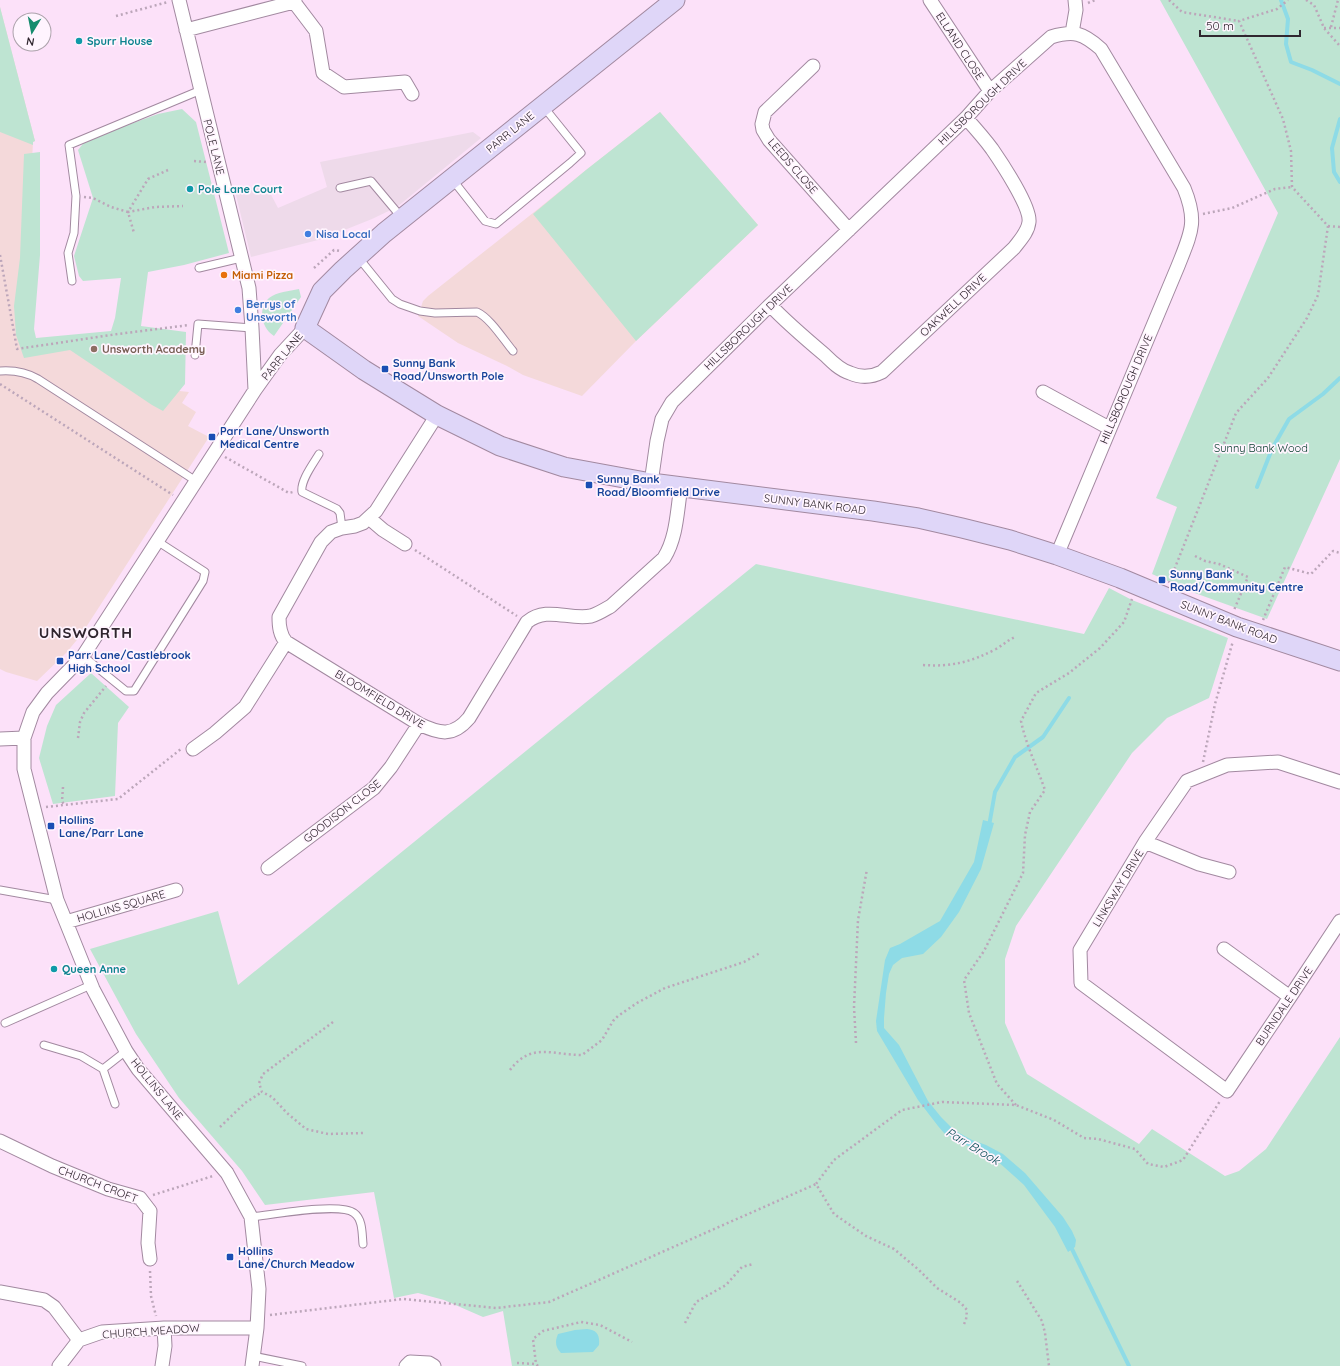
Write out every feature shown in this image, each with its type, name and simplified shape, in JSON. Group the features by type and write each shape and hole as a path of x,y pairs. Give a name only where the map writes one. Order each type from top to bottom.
{"street":[{"name":"PARR LANE","path":"24,738 33,712 47,693 83,656 255,390 280,355 305,328 322,291 358,256 402,218 675,0"},
{"name":"ELLAND CLOSE","path":"930,0 990,91"},
{"path":"1072,33 1076,10 1075,0"},
{"name":"POLE LANE","path":"174,1 186,30 248,288 252,328 255,390"},
{"path":"186,30 294,1 316,31 323,72 344,87 405,82 412,94"},
{"name":"HILLSBOROUGH DRIVE","path":"651,483 657,441 662,419 672,402 770,305 966,118 990,91 1051,37 1062,33 1080,34 1089,38 1101,49 1184,188 1190,202 1192,216 1190,236 1057,555"},
{"name":"LEEDS CLOSE","path":"813,66 765,112 762,124 763,130 769,140 849,230"},
{"name":"OAKWELL DRIVE","path":"770,305 794,330 840,368 857,376 874,376 882,372 1014,248 1023,237 1028,227 1030,221 1029,213 1017,189 992,149 966,118"},
{"name":"SUNNY BANK ROAD","path":"305,328 364,370 437,415 500,446 564,466 651,483 918,518 1010,540 1057,555 1233,625 1340,661"},
{"path":"1042,392 1109,428"},
{"path":"193,749 215,733 245,707 286,642 280,631 279,617 320,542 331,532 363,523 376,511 437,415"},
{"name":"BLOOMFIELD DRIVE","path":"286,642 419,724 432,730 445,732 456,730 469,718 527,622 539,615 590,616 601,612 611,606 664,558 674,535 681,486"},
{"path":"369,518 383,530 405,544"},
{"name":"GOODISON CLOSE","path":"268,868 374,788 391,767 419,724"},
{"path":"0,739 24,738"},
{"name":"HOLLINS LANE","path":"24,738 24,769 57,900 91,985 126,1051 138,1069 227,1173 251,1217 259,1289 257,1322 252,1361"},
{"name":"LINKSWAY DRIVE","path":"1227,1091 1081,983 1080,950 1145,842 1187,780 1227,765 1278,762 1340,782"},
{"path":"1145,842 1199,864 1229,872"},
{"name":"HOLLINS SQUARE","path":"66,922 176,890"},
{"name":"BURNDALE DRIVE","path":"1227,1091 1340,921"},
{"path":"1224,949 1290,997"},
{"name":"CHURCH CROFT","path":"0,1141 52,1166 108,1189 140,1198 150,1212 148,1243 150,1259"},
{"path":"0,1292 44,1300 54,1307 79,1340 59,1366"},
{"name":"CHURCH MEADOW","path":"79,1340 102,1332 257,1322"},
{"path":"162,1328 165,1346 162,1366"},
{"path":"406,1366 410,1362 430,1363 434,1366"}],"lane":[{"path":"72,281 68,253 74,233 76,196 69,146 200,90"},
{"path":"452,178 485,221 496,224 581,153 543,106"},
{"path":"340,188 372,182 402,218"},
{"path":"358,256 392,299 400,304 430,313 477,312 482,314 513,351"},
{"path":"199,268 241,258"},
{"path":"195,356 198,324 252,328"},
{"path":"0,371 22,372 38,379 196,481"},
{"path":"319,454 303,481 301,490 302,492 337,509 340,513 342,528"},
{"path":"83,656 126,691 134,691 203,581 205,572 157,541"},
{"path":"0,890 57,900"},
{"path":"5,1023 91,985"},
{"path":"44,1045 81,1056 103,1069 115,1104"},
{"path":"103,1069 126,1051"},
{"path":"251,1217 319,1209 342,1209 354,1212 358,1216 363,1244"},
{"path":"252,1361 302,1366"}],"path":[{"path":"1169,0 1182,12 1239,21 1277,9 1287,0"},
{"path":"1306,0 1314,5 1324,28 1340,46"},
{"path":"1331,27 1338,0"},
{"path":"116,16 174,1"},
{"path":"1239,21 1283,119 1291,151 1292,187 1328,226 1340,227"},
{"path":"1324,28 1340,28"},
{"path":"194,160 206,162"},
{"path":"134,234 128,212 148,179 168,170"},
{"path":"1192,216 1232,208 1275,189 1292,187"},
{"path":"93,198 111,207 128,212 156,207 183,206"},
{"path":"1163,597 1236,412 1268,378 1307,318 1318,295 1328,226"},
{"path":"0,255 17,349 198,324"},
{"path":"0,384 183,501"},
{"path":"215,452 289,493 301,490"},
{"path":"405,544 503,606"},
{"path":"1258,634 1285,567 1311,574 1333,551 1340,553"},
{"path":"1194,556 1205,561 1219,564 1248,577 1233,625 1201,775"},
{"path":"1016,1105 997,1084 969,1013 964,980 984,951 1023,873 1025,836 1030,812 1045,790 1032,753 1024,739 1021,721 1036,693 1069,673 1100,648 1124,622 1137,586"},
{"path":"924,665 951,665 970,661 997,648 1015,637"},
{"path":"78,738 80,722 84,713 111,679"},
{"path":"33,807 118,799 185,746 193,749"},
{"path":"63,787 62,801 64,804"},
{"path":"856,1043 854,1007 858,920 868,869"},
{"path":"510,1070 522,1057 534,1052 582,1055 602,1040 613,1021 618,1016 637,1003 665,988 744,962 760,953"},
{"path":"333,1022 263,1074 259,1083 262,1092 272,1097 287,1113 306,1129 328,1134 364,1134"},
{"path":"257,1322 403,1299 496,1308 549,1302 816,1184 834,1160 902,1110 942,1102 1016,1105 1054,1120 1084,1138 1098,1139 1135,1149 1148,1164 1164,1167 1183,1160 1227,1091"},
{"path":"220,1127 245,1103 262,1092"},
{"path":"140,1198 211,1176 227,1173"},
{"path":"816,1184 834,1214 866,1236 894,1249 919,1270 937,1288 961,1303 967,1310 964,1324"},
{"path":"150,1259 151,1296 154,1313 162,1328"},
{"path":"685,1323 696,1302 726,1285 742,1267 753,1264"},
{"path":"1017,1281 1042,1321 1049,1366"},
{"path":"517,1363 537,1365 533,1339 543,1331 581,1322 600,1325 632,1342"}],"shaded area":[{"name":"Unsworth Academy","path":"0,7 35,141 33,142 31,180 29,356 114,341 170,390 189,392 182,403 196,412 188,426 209,437 81,635 66,653 37,681 0,669"},
{"path":"660,112 758,225 636,341 582,396 523,375 458,343 418,316 423,301 428,296"},
{"path":"473,132 481,138 397,207 372,219 322,239 251,257 235,191 266,185 278,208 327,187 320,162"}],"green space":[{"name":"Sunny Bank Wood","path":"1160,0 1340,0 1340,459 1267,619 1192,592 1152,574 1177,507 1156,498 1278,213"},
{"path":"0,7 35,141 33,142 33,145 0,132"},
{"path":"182,109 196,122 229,253 184,265 148,272 141,326 186,332 185,384 163,411 70,350 24,358 16,335 14,306 20,258 24,154 40,152 40,255 34,329 36,338 111,331 115,318 121,278 83,281 79,276 74,256 93,198 78,150 86,140 158,114"},
{"path":"660,112 758,225 636,341 533,214"},
{"path":"299,289 301,297 274,336 266,329 262,318 265,303 269,298 276,294"},
{"path":"756,564 1084,634 1109,588 1132,600 1228,638 1209,698 1167,718 1132,753 1016,926 1005,959 1005,1023 1027,1074 1139,1144 1152,1129 1225,1176 1239,1171 1266,1149 1340,1037 1340,1366 512,1366 503,1311 483,1317 444,1300 418,1293 394,1298 374,1192 265,1205 242,1171 179,1098 136,1034 90,949 218,911 238,985"},
{"path":"91,673 129,707 118,723 115,796 53,804 39,758 47,726 56,705"}],"water":[{"path":"983,820 994,823 981,869 959,912 941,937 923,954 902,958 893,965 889,974 886,993 884,1028 899,1045 928,1101 941,1117 954,1130 1003,1154 1025,1173 1063,1217 1076,1240 1075,1247 1068,1252 1055,1227 1024,1185 995,1159 944,1133 918,1100 877,1031 876,1021 885,960 890,948 900,944 940,921 974,862"},
{"path":"587,1329 595,1332 599,1338 599,1345 593,1352 561,1353 559,1351 556,1344 558,1334"}],"waterway":[{"name":"Parr Brook","path":"1281,0 1288,19 1286,44 1291,62 1312,70 1340,84"},
{"name":"Parr Brook","path":"1340,119 1332,148 1334,172 1340,182"},
{"name":"Parr Brook","path":"1257,487 1272,449 1289,419 1323,394 1340,378"},
{"name":"Parr Brook","path":"989,826 995,792 1015,757 1043,737 1069,698"},
{"name":"Parr Brook","path":"1070,1245 1129,1366"}],"place":[{"name":"Spurr House","path":"79,41"},
{"name":"Pole Lane Court","path":"190,189"},
{"name":"Nisa Local","path":"308,234"},
{"name":"Miami Pizza","path":"224,275"},
{"name":"Berrys of Unsworth","path":"238,310"},
{"name":"Unsworth Academy","path":"94,349"},
{"name":"Sunny Bank Road/Unsworth Pole","path":"385,369"},
{"name":"Parr Lane/Unsworth Medical Centre","path":"212,437"},
{"name":"Sunny Bank Road/Bloomfield Drive","path":"589,485"},
{"name":"Sunny Bank Road/Community Centre","path":"1162,580"},
{"name":"Parr Lane/Castlebrook High School","path":"60,661"},
{"name":"Hollins Lane/Parr Lane","path":"51,826"},
{"name":"Queen Anne","path":"54,969"},
{"name":"Hollins Lane/Church Meadow","path":"230,1257"}],"district":[{"name":"UNSWORTH","path":"86,632"}]}
